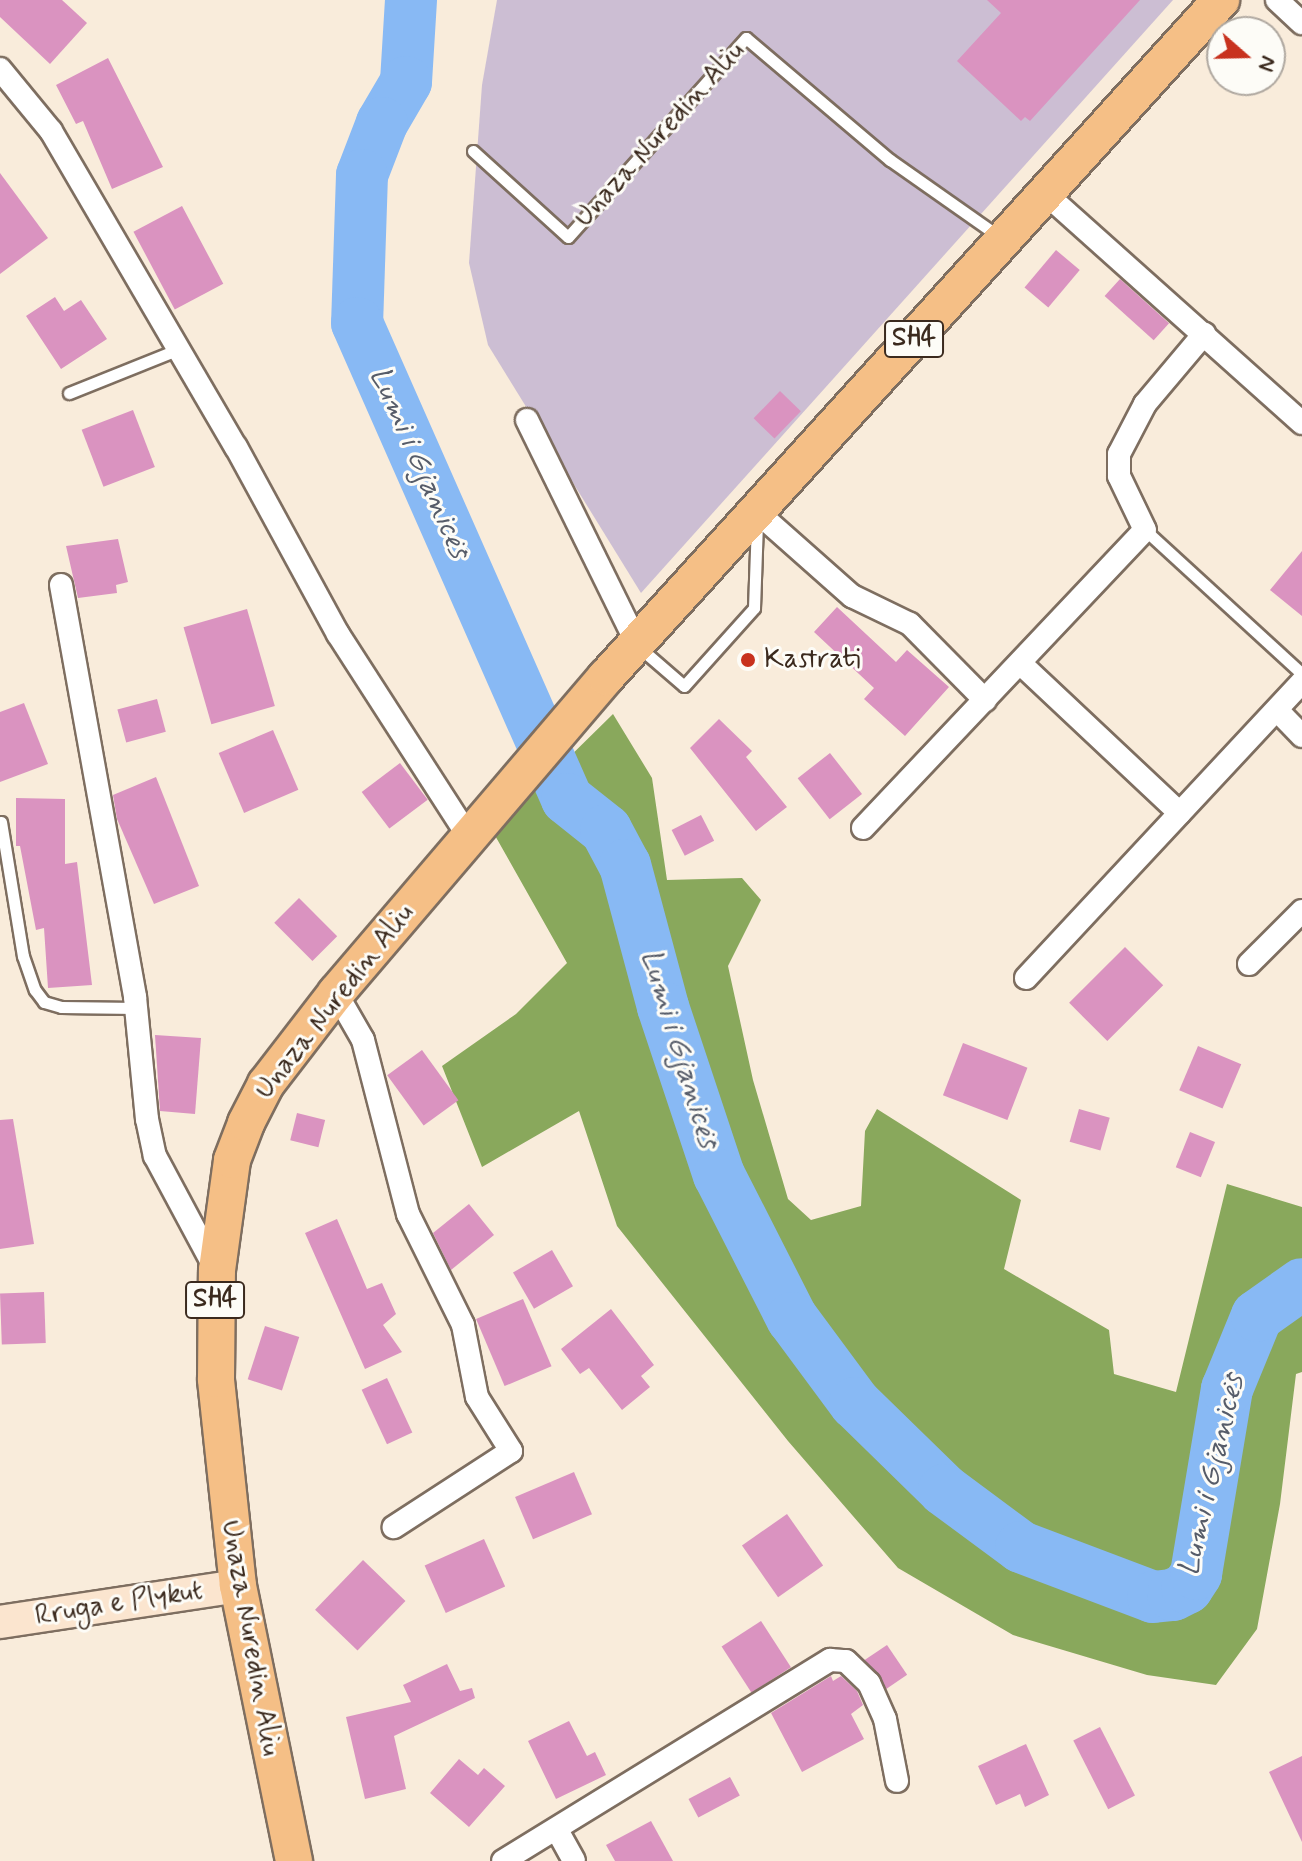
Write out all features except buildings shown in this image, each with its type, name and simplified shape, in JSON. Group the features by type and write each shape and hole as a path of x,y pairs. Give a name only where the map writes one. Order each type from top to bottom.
{"main road":[{"name":"Unaza Nuredin Aliu","path":"294,1861 238,1586 216,1379 217,1270 232,1160 246,1123 266,1084 336,993 606,677 1221,0"}],"street":[{"path":"1277,0 1302,23"},
{"path":"0,69 51,131 179,349 338,634 476,827"},
{"path":"1047,195 1302,423"},
{"path":"863,828 1145,530 1119,476 1119,454 1145,404 1204,334"},
{"path":"527,420 637,644"},
{"path":"757,512 852,596 910,624 985,700"},
{"path":"61,585 136,1008 147,1119 155,1156 217,1270"},
{"path":"1020,663 1180,813"},
{"path":"1026,978 1302,682"},
{"path":"1277,710 1302,736"},
{"path":"1249,964 1302,911"},
{"path":"336,993 363,1040 408,1214 463,1325 477,1397 511,1451 394,1527"},
{"name":"Rruga e Plykut","path":"0,1622 238,1586"},
{"path":"503,1861 830,1660 853,1665 869,1683 885,1719 897,1781"},
{"path":"557,1830 574,1861"}],"lane":[{"name":"Unaza Nuredin Aliu","path":"473,151 568,237 746,38 890,160 1005,240"},
{"path":"69,393 179,349"},
{"path":"637,644 684,686 754,608 757,512"},
{"path":"1145,530 1302,674"},
{"path":"1,822 23,956 35,990 44,1002 61,1007 136,1008"}],"shaded area":[{"path":"497,0 1173,0 641,593 488,345 469,263 482,85"}],"green space":[{"path":"613,714 652,778 667,880 742,878 761,900 728,966 753,1080 788,1199 811,1220 861,1206 865,1131 877,1109 1021,1200 1004,1269 1109,1330 1114,1374 1176,1392 1227,1184 1302,1207 1302,1372 1296,1374 1280,1504 1257,1629 1216,1685 1147,1675 1013,1635 898,1568 788,1441 617,1226 579,1111 482,1167 442,1066 516,1014 567,963 493,832"}],"waterway":[{"name":"Lumi i Gjanicës","path":"411,0 406,82 382,123 362,175 357,323 567,799 606,830 625,865 663,1007 719,1175 792,1318 855,1403 944,1490 1021,1547 1153,1597 1173,1595 1187,1588 1196,1574 1227,1389 1257,1316 1302,1284"}],"place":[{"name":"Kastrati","path":"748,660"}]}
